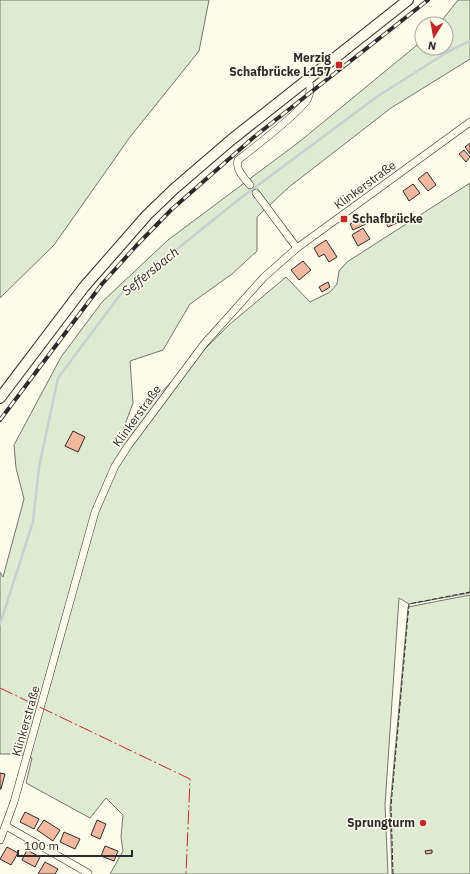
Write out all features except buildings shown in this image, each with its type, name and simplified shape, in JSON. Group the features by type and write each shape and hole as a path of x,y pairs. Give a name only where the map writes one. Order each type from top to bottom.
{"main road":[{"path":"0,398 84,287 148,215 198,167 408,0"}],"street":[{"path":"250,185 239,170 237,164 238,160 292,115 308,99 310,86 308,79"},
{"name":"Klinkerstraße","path":"0,840 6,826 33,737 95,512 115,466 128,446 204,344 264,277 297,248 470,122"},
{"path":"256,193 297,248"},
{"path":"6,826 88,873"}],"green space":[{"path":"0,0 209,0 199,51 130,137 54,245 0,298"},
{"path":"458,0 470,0 470,59 391,108 289,187 257,217 257,251 232,274 190,304 163,350 130,361 133,403 123,430 230,324 286,277 310,302 330,292 337,284 339,271 347,262 470,183 470,593 409,604 399,598 385,805 388,874 110,874 123,851 121,837 123,815 106,798 90,818 26,783 32,758 17,754 0,754 0,572 3,577 24,499 16,468 14,445 61,357 102,302 168,240 299,142 414,48 414,56 454,56 454,16 445,16"},
{"path":"470,595 470,874 392,874 390,808 408,607"}],"waterway":[{"name":"Seffersbach","path":"0,624 33,522 39,467 58,378 120,295 238,200 378,96 449,51 470,41"}],"railway":[{"path":"0,420 102,284 171,210 254,137 428,0"}],"fence":[{"path":"393,874 391,806 409,604 470,592"}],"power":[{"path":"0,688 190,779 186,874"}],"place":[{"name":"Merzig Schafbrücke L157","path":"339,65"},
{"name":"Schafbrücke","path":"344,219"},
{"name":"Sprungturm","path":"423,823"}]}
